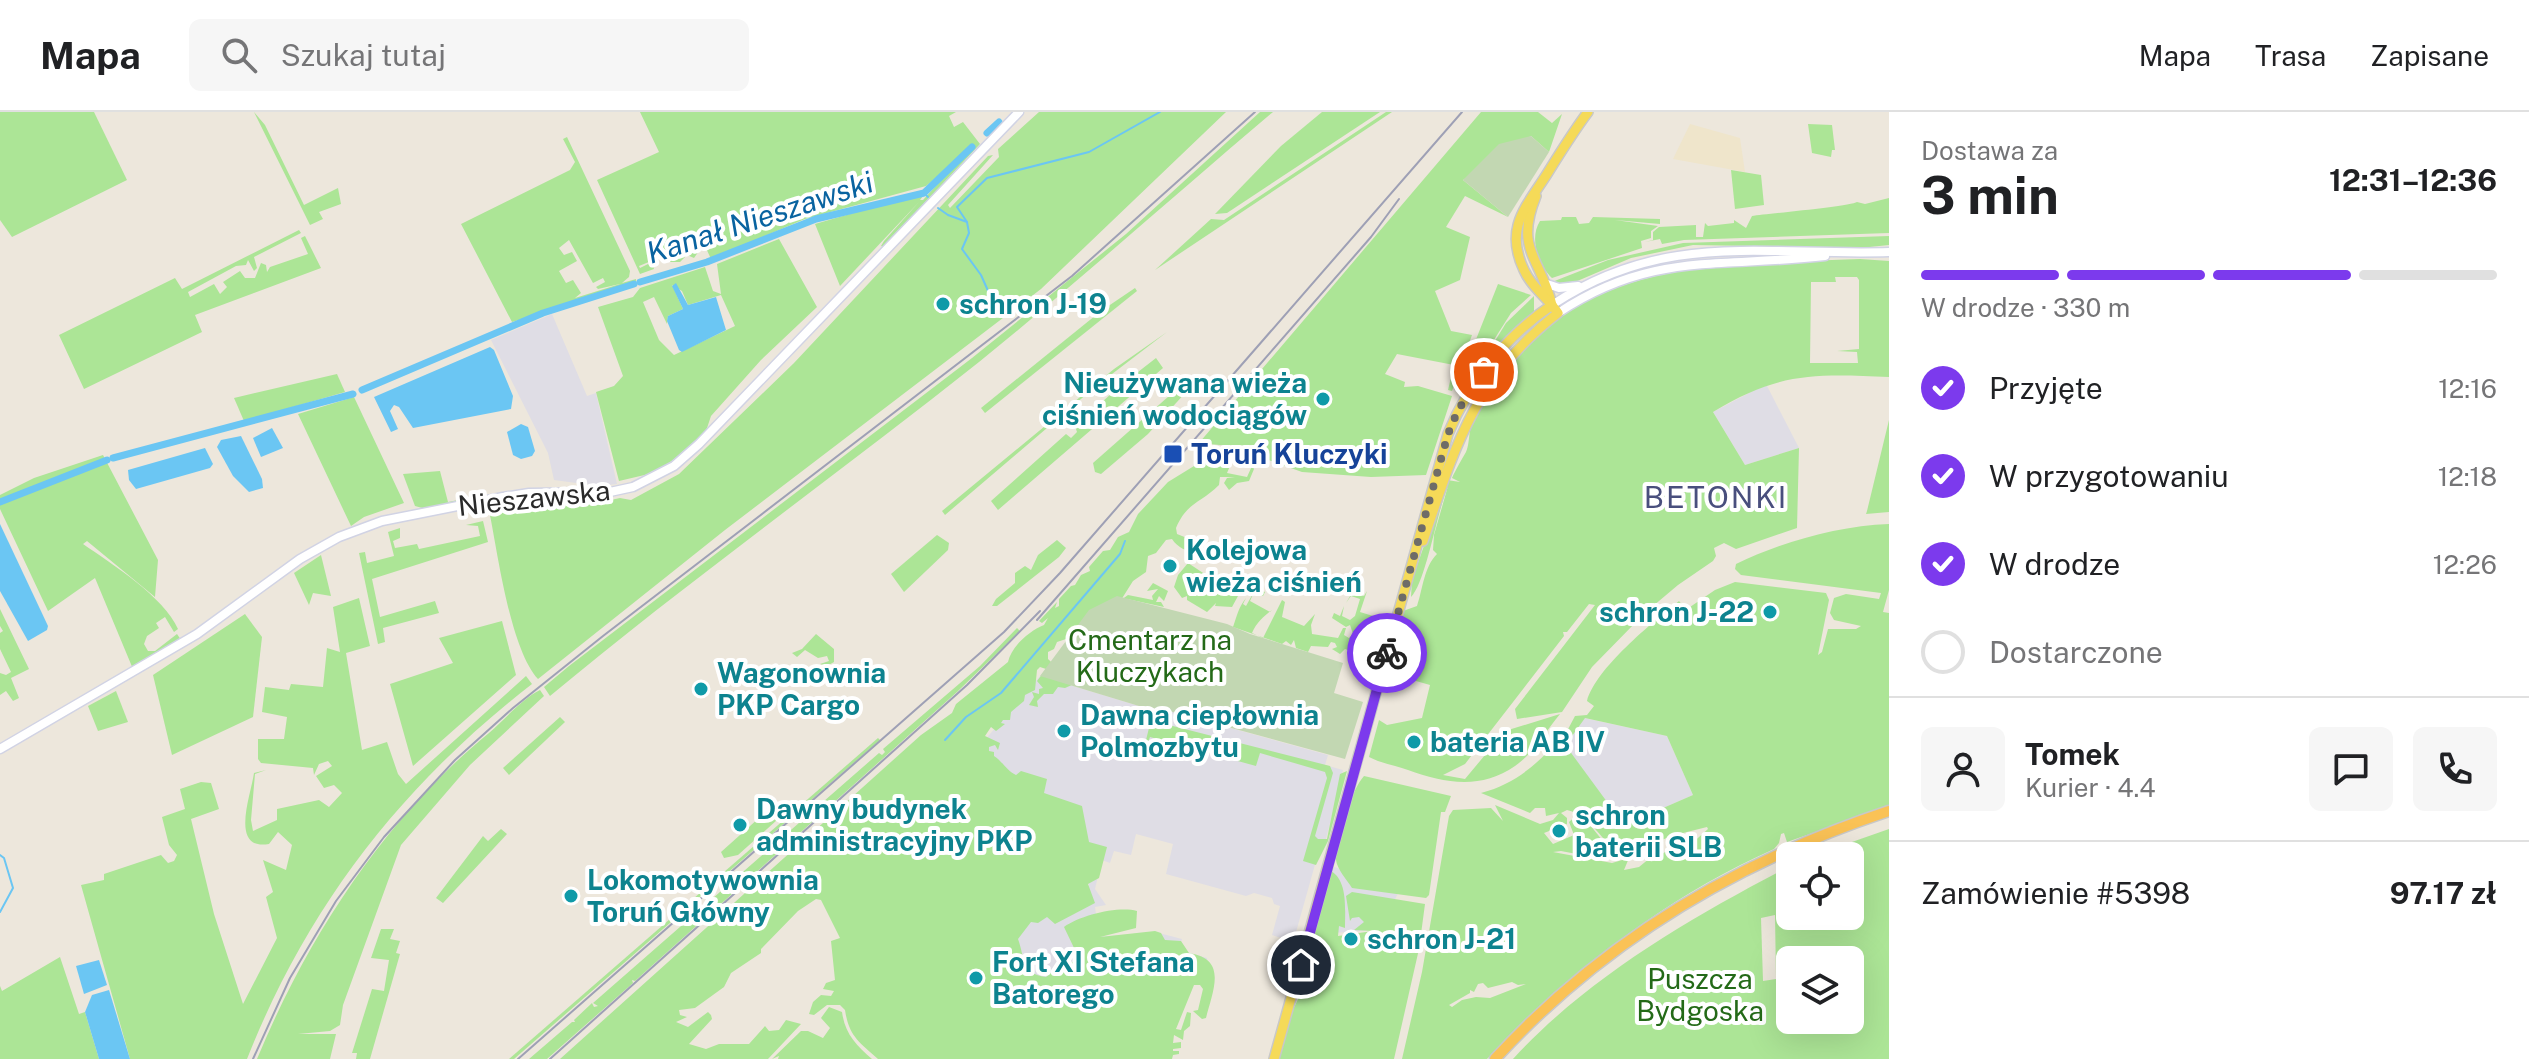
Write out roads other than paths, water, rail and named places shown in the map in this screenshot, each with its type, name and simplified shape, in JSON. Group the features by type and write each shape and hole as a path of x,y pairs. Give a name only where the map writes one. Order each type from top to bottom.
{"highway":[{"path":"1495,1059 1586,973 1638,933 1696,896 1792,847 1889,811"}],"main road":[{"name":"Nieszawska","path":"4,747 197,634 327,543 382,521 521,494 610,492 644,483 674,466 1019,112"},
{"path":"1555,309 1537,292 1520,261 1516,240 1521,214 1588,112"},
{"path":"1538,189 1529,214 1527,239 1532,260 1547,284 1555,309"},
{"path":"1547,284 1568,288 1642,262 1688,252 1889,252"},
{"path":"1274,1059 1436,474 1458,410 1497,354 1531,321 1605,286 1653,269 1707,263 1797,260 1853,253"},
{"path":"1408,581 1460,437 1479,398 1515,350 1555,309 1591,282"},
{"path":"1531,321 1538,306 1537,292"}],"water":[{"path":"676,283 688,305 716,297 726,330 682,352 667,321 668,316 683,309 672,286"},
{"path":"490,347 513,396 511,409 413,428 399,407 394,405 390,411 398,429 391,432 374,397"},
{"path":"521,424 528,427 535,451 532,456 521,459 513,455 507,432"},
{"path":"272,428 283,448 261,457 253,438"},
{"path":"241,436 262,479 263,488 249,492 233,476 217,447 221,440"},
{"path":"205,448 213,464 210,468 136,489 129,480 128,470"},
{"path":"0,524 48,626 47,630 28,641 0,591"},
{"path":"99,960 107,985 84,994 76,966"},
{"path":"109,990 130,1059 99,1059 85,1012 92,995"}],"waterway":[{"path":"967,222 957,207 987,178 1089,152 1160,112"},
{"name":"Kanał Nieszawski","path":"987,133 999,122"},
{"name":"Kanał Nieszawski","path":"640,282 707,262 816,219 924,193 972,147"},
{"name":"Kanał Nieszawski","path":"924,193 928,197"},
{"path":"938,208 967,222 969,233 962,249 981,275 993,302 1003,309"},
{"name":"Kanał Nieszawski","path":"362,390 543,313 634,284"},
{"name":"Kanał Nieszawski","path":"113,458 353,394"},
{"name":"Kanał Nieszawski","path":"0,502 107,460"},
{"path":"945,740 966,717 1001,693 1120,554 1125,541"},
{"path":"0,855 4,858 13,888 0,912"}],"railway":[{"path":"253,1059 290,978 336,901 384,837 455,760 513,708 603,636 1072,276 1255,112"},
{"path":"518,1059 1004,632 1060,573 1462,112"},
{"path":"1037,620 1371,237 1399,199"},
{"path":"550,1059 967,685 1040,611"}],"place":[{"name":"schron J-19","path":"943,304"},
{"name":"Nieużywana wieża ciśnień wodociągów","path":"1323,399"},
{"name":"Toruń Kluczyki","path":"1173,454"},
{"name":"Kolejowa wieża ciśnień","path":"1170,566"},
{"name":"schron J-22","path":"1770,612"},
{"name":"Wagonownia PKP Cargo","path":"701,689"},
{"name":"Dawna ciepłownia Polmozbytu","path":"1064,731"},
{"name":"bateria AB IV","path":"1414,742"},
{"name":"Dawny budynek administracyjny PKP","path":"740,825"},
{"name":"schron baterii SLB","path":"1559,831"},
{"name":"Lokomotywownia Toruń Główny","path":"571,896"},
{"name":"schron J-21","path":"1351,939"},
{"name":"Fort XI Stefana Batorego","path":"976,978"}],"district":[{"name":"BETONKI","path":"1716,498"}],"park label":[{"name":"Cmentarz na Kluczykach","path":"1150,656"},
{"name":"Puszcza Bydgoska","path":"1700,995"}]}
